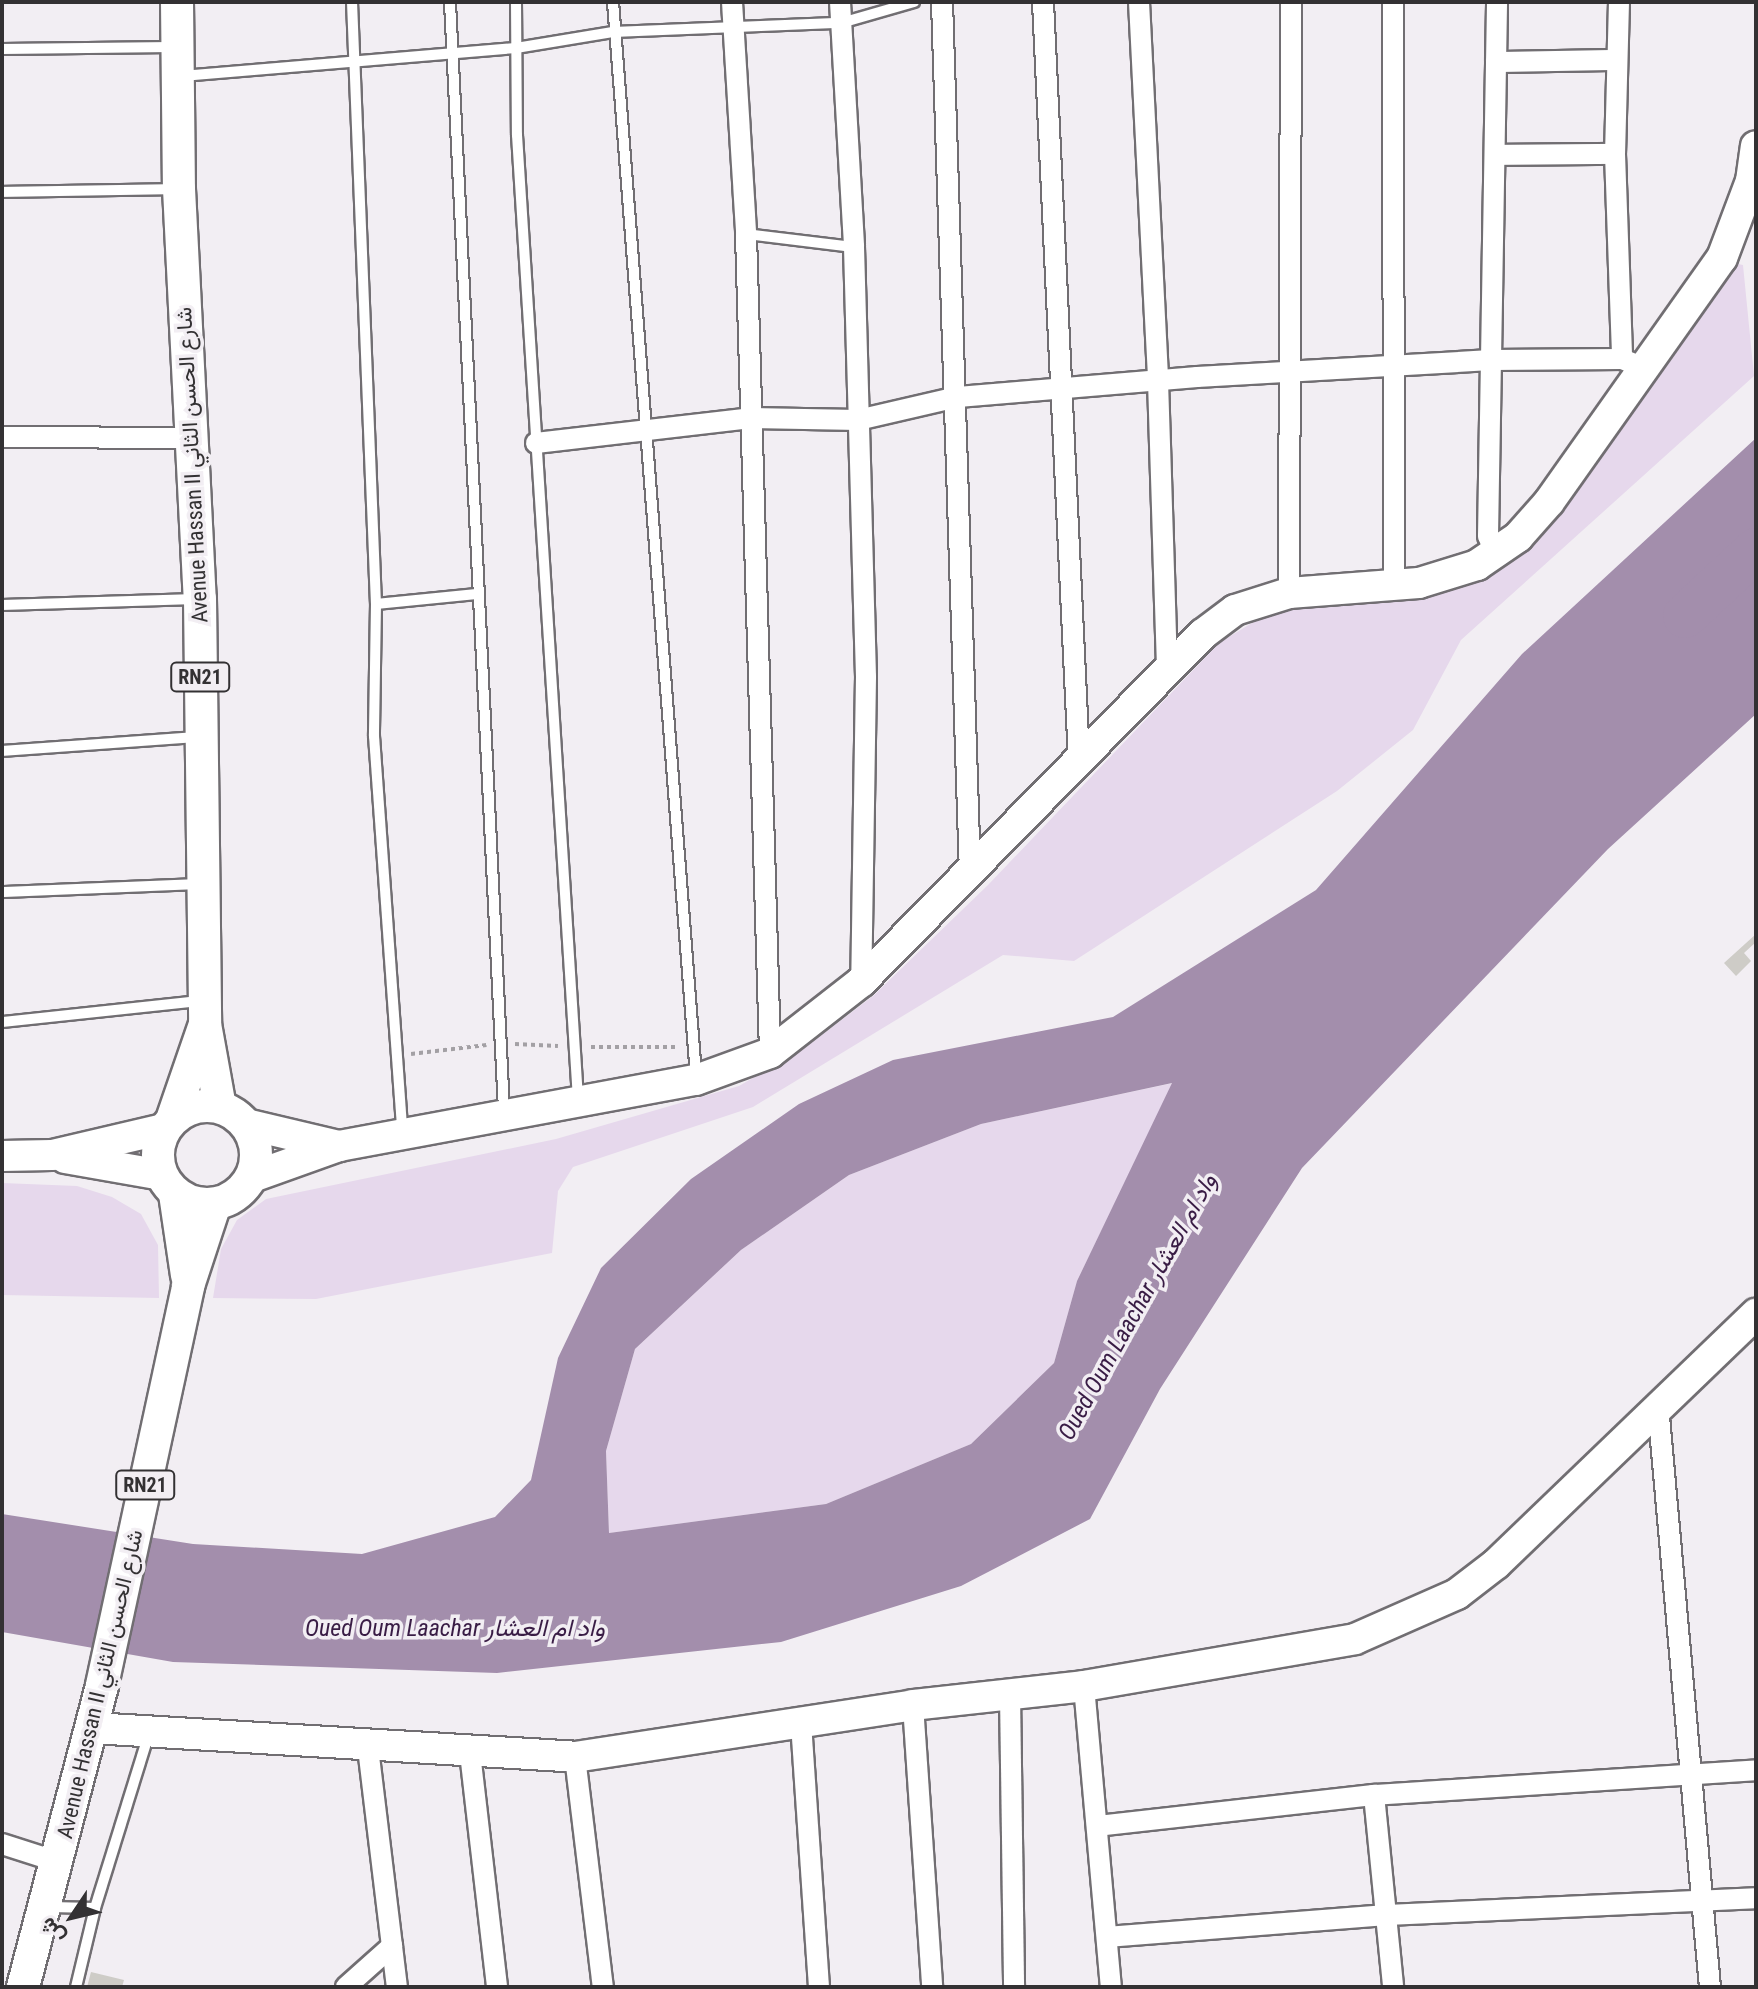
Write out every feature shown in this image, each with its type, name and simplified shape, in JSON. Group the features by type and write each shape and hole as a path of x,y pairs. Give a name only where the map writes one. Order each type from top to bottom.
{"main road":[{"name":"Avenue Hassan II شارع الحسن الثاني","path":"177,2 179,189 195,438 200,599 199,737 207,884 205,1012 233,1115 257,1150 252,1177"},
{"path":"52,1155 168,1185 194,1203 215,1204 236,1195 252,1177 339,1146 696,1080 770,1053 861,982 970,875 1167,671 1235,610 1289,593 1394,587 1477,565 1495,554 1549,502 1634,364 1722,258 1751,181 1756,146"},
{"name":"Avenue Hassan II شارع الحسن الثاني","path":"188,1286 168,1185 157,1152 205,1012"},
{"path":"2,1156 52,1155 168,1123 195,1106 339,1146"},
{"name":"Avenue Hassan II شارع الحسن الثاني","path":"23,1987 92,1728 188,1286 215,1204"},
{"path":"92,1728 368,1748 575,1757 913,1705 1084,1686 1296,1653 1409,1618 1457,1594 1496,1564 1756,1314"}],"street":[{"path":"732,2 746,234 770,1053"},
{"path":"840,2 854,247 866,677 861,982"},
{"path":"942,2 958,397 970,875"},
{"path":"1043,2 1058,388 1079,761"},
{"path":"1139,2 1158,381 1167,671"},
{"path":"1289,593 1291,2"},
{"path":"1393,2 1394,587"},
{"path":"1495,554 1488,536 1497,2"},
{"path":"536,443 751,418 858,420 958,397 1058,388 1491,360 1634,364 1615,154 1615,60 1619,2"},
{"path":"1496,62 1615,60"},
{"path":"1495,155 1615,154"},
{"path":"2,437 195,438"},
{"path":"1658,1406 1710,1987"},
{"path":"1084,1686 1111,1987"},
{"path":"1010,1694 1014,1987"},
{"path":"913,1705 932,1987"},
{"path":"801,1723 819,1987"},
{"path":"368,1748 397,1987"},
{"path":"470,1753 497,1987"},
{"path":"575,1757 603,1987"},
{"path":"1097,1826 1374,1795 1756,1770"},
{"path":"1374,1795 1393,1987"},
{"path":"2,1844 58,1862"},
{"path":"1107,1937 1386,1915 1756,1898"},
{"path":"346,1987 392,1946"}],"lane":[{"path":"352,2 351,62 376,604 374,736 393,1056 403,1136"},
{"path":"450,2 505,1117"},
{"path":"516,2 536,443 579,1104"},
{"path":"613,2 647,429 690,1047 696,1080"},
{"path":"2,49 176,62 351,62 452,51 516,48 613,32 841,23 914,2"},
{"path":"2,192 179,189"},
{"path":"746,234 854,247"},
{"path":"376,604 477,594"},
{"path":"2,605 200,599"},
{"path":"2,751 199,737"},
{"path":"2,892 207,884"},
{"path":"2,1022 205,1012"},
{"path":"76,1987 95,1908 151,1731"},
{"path":"46,1907 95,1908"}],"path":[{"path":"393,1056 499,1043 573,1047 690,1047"}],"shaded area":[{"path":"1733,263 1743,265 1754,376 1461,640 1413,730 1337,791 1074,961 1003,955 753,1107 573,1167 558,1191 552,1253 316,1299 213,1298 221,1249 237,1220 266,1199 556,1139 739,1086 806,1047 873,996 988,885 1219,643 1275,609 1484,574"},
{"path":"1173,1083 1077,1281 1054,1363 971,1444 826,1504 609,1533 606,1451 635,1349 741,1250 849,1175 981,1124"},
{"path":"2,1183 77,1186 112,1197 141,1214 158,1245 159,1298 2,1295"}],"water":[{"path":"1756,438 1756,539 1732,572 1756,555 1756,714 1608,849 1302,1168 1160,1389 1090,1519 961,1586 781,1642 497,1673 173,1662 2,1632 2,1514 193,1544 362,1554 495,1517 531,1480 558,1358 601,1268 691,1179 799,1104 893,1060 1113,1017 1316,890 1522,654","holes":["1172,1083 1077,1281 1054,1363 971,1444 826,1504 609,1533 606,1451 635,1349 741,1250 849,1175 981,1124"]}],"building":[{"path":"1756,934 1756,942 1744,953 1751,961 1736,976 1724,963"},
{"path":"91,1972 124,1980 122,1987 87,1987"}],"waterway":[{"name":"Oued Oum Laachar واد ام العشار","path":"1685,616 1756,550"}]}
